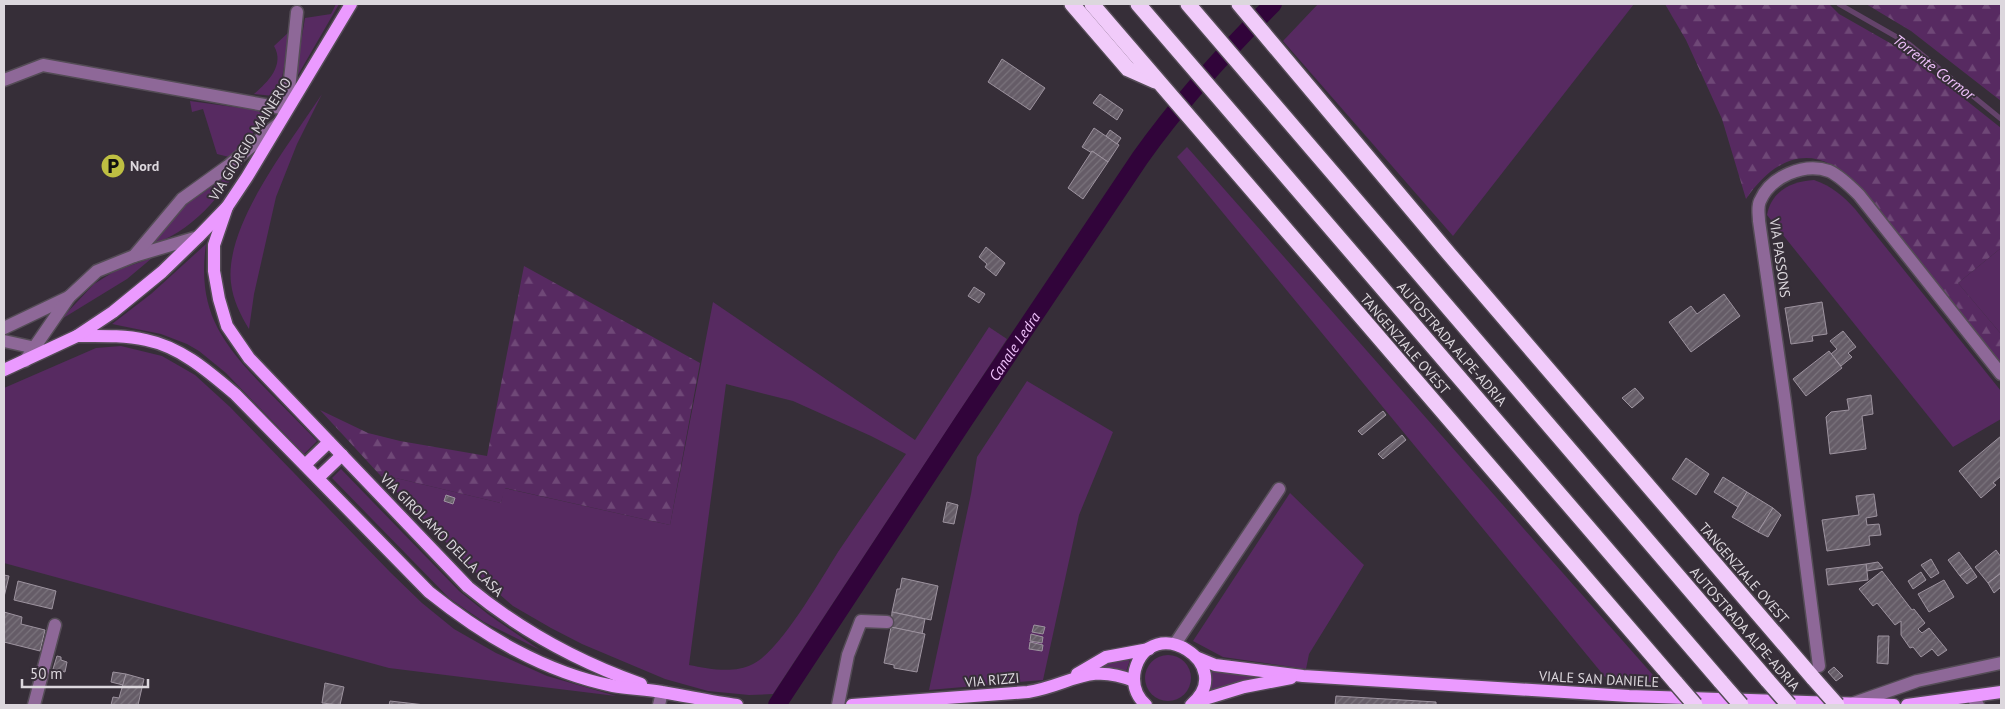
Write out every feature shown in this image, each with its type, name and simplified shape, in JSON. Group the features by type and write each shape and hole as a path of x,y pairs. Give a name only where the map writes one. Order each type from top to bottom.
{"highway":[{"path":"1072,4 1128,69 1160,84"},
{"name":"TANGENZIALE OVEST","path":"1092,4 1696,705"},
{"name":"AUTOSTRADA ALPE-ADRIA","path":"1138,4 1741,705"},
{"name":"AUTOSTRADA ALPE-ADRIA","path":"1188,4 1789,705"},
{"name":"TANGENZIALE OVEST","path":"1243,8 1450,255 1844,705"}],"main road":[{"name":"VIA GIORGIO MAINERIO","path":"4,370 76,336 138,293 198,237 226,206 288,109 351,4"},
{"name":"VIA GIROLAMO DELLA CASA","path":"226,206 214,245 214,271 218,298 227,326 249,358 468,587 494,609 530,634 564,652 626,679 662,692"},
{"name":"VIA GIROLAMO DELLA CASA","path":"76,336 114,336 147,340 189,358 235,394 429,592 463,619 497,641 535,660 577,677 614,686 737,705"},
{"path":"305,465 329,442"},
{"path":"318,478 342,455"},
{"path":"1146,705 1137,700 1134,681 1136,665 1142,656 1160,644 1175,644"},
{"name":"VIALE SAN DANIELE","path":"1175,644 1188,649 1198,658 1215,665 1303,676 1629,696 1844,705 1894,705"},
{"name":"VIA RIZZI","path":"1063,683 1106,657 1149,650"},
{"name":"VIALE SAN DANIELE","path":"1193,704 1203,687 1204,679 1198,658"},
{"name":"VIA RIZZI","path":"852,705 1028,692 1052,687 1097,673 1121,676 1134,681"},
{"name":"VIALE SAN DANIELE","path":"1193,704 1244,687 1303,676"},
{"path":"1907,705 1974,702 2001,692"}],"street":[{"path":"4,80 43,65 288,109 297,12"},
{"path":"134,256 182,199 228,166 279,123"},
{"name":"VIA PASSONS","path":"1817,672 1785,402 1759,221 1759,203 1764,194 1790,172 1802,169 1830,172 1843,180 1859,195 2001,374"},
{"path":"25,361 69,297 97,271 134,256 198,237"},
{"path":"4,328 69,297"},
{"path":"4,341 49,350"},
{"path":"1175,644 1279,489"},
{"path":"838,705 848,655 860,621 888,622"},
{"path":"34,705 55,624"},
{"path":"1844,705 1917,681 2001,663"},
{"path":"659,705 662,692"}],"green space":[{"path":"336,4 339,4 295,80 305,18 331,14"},
{"path":"1318,4 1634,4 1453,236 1283,41"},
{"path":"1665,4 1829,4 1839,14 1904,51 2001,128 2001,248 1958,283 2001,334 2001,364 1863,191 1848,176 1835,167 1817,159 1793,160 1782,164 1762,179 1746,199 1722,119 1686,40"},
{"path":"1866,4 2001,4 2001,101 1911,31"},
{"path":"290,31 280,90 273,96 254,94 269,79 276,66 277,53 274,46"},
{"path":"322,94 297,144 276,197 254,294 249,329 237,307 231,283 232,260 238,236 262,185"},
{"path":"190,101 270,112 249,138 229,157 217,154 203,109 192,112"},
{"path":"1187,147 1660,683 1605,677 1177,157"},
{"path":"247,157 216,198 192,222 163,240 146,246 161,235 183,206 225,178"},
{"path":"1814,180 1837,192 1855,209 2001,391 2001,419 1953,447 1767,215 1773,200 1784,189 1791,185"},
{"path":"206,244 205,287 215,322 235,354 248,370 317,441 304,454 226,373 199,351 161,334 112,324 151,294"},
{"path":"2001,248 2001,334 1958,283"},
{"path":"152,258 127,279 60,320 94,284 115,271"},
{"path":"524,266 700,363 670,525 505,488 501,503 379,474 320,410 368,433 400,441 487,456"},
{"path":"713,302 915,440 989,327 1007,339 773,694 749,695 708,691 665,679 582,644 551,628 513,606 481,578 379,474 501,503 504,488 670,525","holes":["726,384 793,401 906,454 838,552 811,596 787,630 764,657 746,667 730,670 689,665"]},
{"path":"121,346 162,356 195,375 230,407 391,573 422,603 454,629 496,653 547,676 616,696 389,668 4,563 4,388 96,348"},
{"path":"1027,381 1113,432 1079,515 1043,680 929,690 971,494 977,457"},
{"path":"341,469 459,591 489,615 540,650 484,622 449,598 332,478"},
{"path":"1290,493 1364,565 1309,654 1306,669 1223,657 1193,641"},
{"path":"1173,655 1185,661 1190,669 1190,687 1185,695 1177,700 1163,701 1151,695 1146,687 1145,673 1151,661 1159,656"},
{"path":"1131,656 1125,675 1093,671 1105,663"},
{"path":"1210,669 1258,677 1209,691"}],"building":[{"path":"1002,59 1045,88 1030,110 988,82"},
{"path":"1100,94 1123,110 1117,120 1093,103"},
{"path":"1094,128 1119,145 1108,162 1092,151 1092,153 1082,147"},
{"path":"1110,130 1121,138 1117,144 1106,136"},
{"path":"1092,151 1108,162 1083,199 1068,188"},
{"path":"986,247 1005,263 996,276 985,267 987,264 979,257"},
{"path":"974,287 985,294 979,303 968,296"},
{"path":"1724,294 1740,316 1691,352 1669,322 1691,306 1697,314"},
{"path":"1822,302 1827,334 1812,336 1813,341 1791,344 1785,308"},
{"path":"1843,331 1856,347 1848,353 1852,357 1841,366 1831,354 1837,349 1830,341"},
{"path":"1829,351 1842,368 1806,396 1793,379"},
{"path":"1635,388 1644,398 1632,408 1622,398"},
{"path":"1871,395 1873,414 1862,416 1866,449 1830,454 1826,417 1831,412 1849,410 1847,399"},
{"path":"1383,411 1386,415 1362,435 1358,431"},
{"path":"1402,435 1406,440 1383,459 1378,454"},
{"path":"2001,436 2001,476 1993,483 1996,485 1981,498 1959,471"},
{"path":"1686,458 1709,474 1696,495 1672,479"},
{"path":"1723,477 1747,492 1738,507 1714,492"},
{"path":"1747,492 1773,508 1758,532 1732,517"},
{"path":"1874,494 1877,516 1866,518 1867,525 1879,524 1881,535 1869,536 1870,545 1827,551 1822,520 1859,515 1856,496"},
{"path":"446,495 455,498 453,504 444,501"},
{"path":"947,502 958,505 954,524 943,522"},
{"path":"1773,508 1781,515 1768,537 1758,532"},
{"path":"1996,550 2001,557 2001,573 1988,583 1975,567"},
{"path":"1959,552 1971,568 1960,576 1948,560"},
{"path":"1931,559 1939,573 1931,578 1921,565"},
{"path":"1878,562 1883,568 1867,571 1866,564"},
{"path":"1866,564 1868,580 1828,585 1826,569"},
{"path":"1971,568 1977,577 1967,584 1960,576"},
{"path":"1882,571 1912,610 1914,609 1925,623 1918,629 1922,633 1929,628 1947,650 1938,656 1932,649 1921,657 1913,647 1910,648 1901,635 1901,621 1895,625 1877,603 1873,606 1859,589"},
{"path":"1921,572 1926,580 1913,589 1908,581"},
{"path":"2001,573 2001,587 1994,593 1988,583"},
{"path":"4,575 9,576 4,597"},
{"path":"902,578 938,586 931,620 892,612 897,589 900,589"},
{"path":"1944,580 1954,597 1929,612 1918,594"},
{"path":"18,581 56,591 52,609 14,600"},
{"path":"4,612 22,617 21,624 45,630 40,651 4,642"},
{"path":"892,612 925,619 922,634 891,627"},
{"path":"1034,625 1045,627 1043,634 1032,632"},
{"path":"891,627 925,634 917,672 894,668 894,665 884,663"},
{"path":"1031,634 1043,637 1042,643 1030,641"},
{"path":"1878,636 1889,636 1888,664 1877,663"},
{"path":"1030,642 1043,645 1042,651 1029,649"},
{"path":"57,656 67,662 65,672 53,669"},
{"path":"1834,667 1843,676 1836,681 1828,672"},
{"path":"113,672 126,674 123,685 111,682"},
{"path":"126,674 144,679 138,705 111,705 113,697 119,698"},
{"path":"325,683 344,687 340,705 322,703"},
{"path":"1336,696 1436,702 1436,705 1335,705"},
{"path":"390,701 425,705 389,705"}],"waterway":[{"name":"Canale Ledra","path":"777,705 963,422 1140,158 1170,117 1203,78 1273,4"},
{"name":"Torrente Cormor","path":"1839,4 1909,44 2001,119"}],"place":[{"name":"Nord","path":"113,166"}]}
